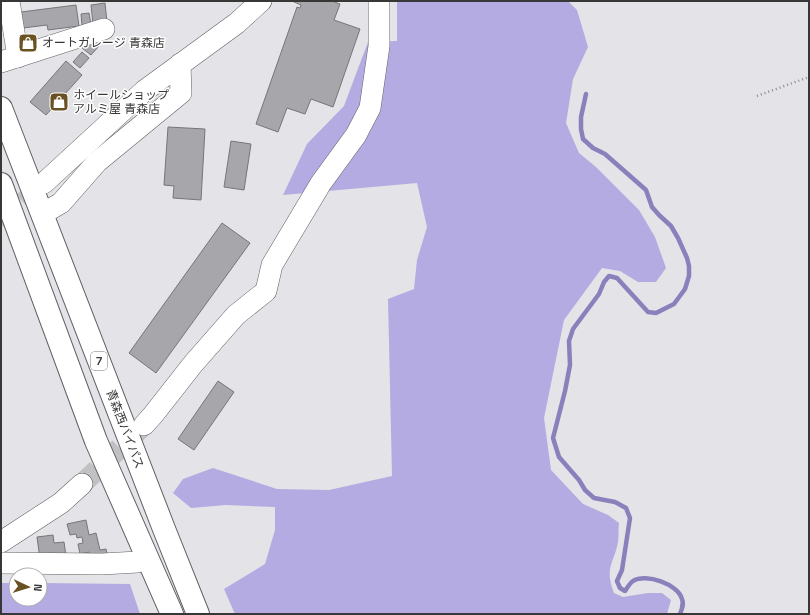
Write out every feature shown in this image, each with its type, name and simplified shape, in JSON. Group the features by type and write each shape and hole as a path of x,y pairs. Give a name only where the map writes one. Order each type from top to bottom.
{"highway":[{"name":"青森西バイパス","path":"1,108 198,614"},
{"path":"1,184 96,441 157,614"},
{"path":"96,441 172,614"},
{"path":"164,529 206,614"}],"street":[{"path":"9,1 9,59 104,29"},
{"path":"44,183 144,91 237,23 260,1"},
{"path":"144,425 193,364 236,315 266,291 272,265 321,183 356,136 370,108 379,46 379,1"},
{"path":"42,214 61,203 97,162 181,93 180,64"},
{"path":"1,542 61,503 82,484"},
{"path":"1,563 102,564 138,562"}],"path":[{"path":"757,96 809,77"}],"shaded area":[{"path":"397,1 568,1 577,10 588,47 573,79 566,123 579,153 596,167 639,210 655,237 666,268 656,282 638,282 620,271 602,268 564,320 544,418 551,470 583,504 608,515 619,523 618,542 610,571 611,584 614,593 623,597 648,593 662,593 671,600 667,614 235,614 224,589 265,564 275,530 275,507 226,505 191,508 173,493 183,479 213,468 277,489 329,490 392,476 388,299 414,289 417,260 427,227 417,183 283,195 307,144 344,106 368,42 397,41"},
{"path":"1,583 8,583 8,607 48,607 48,583 130,584 140,614 1,614"}],"building":[{"path":"292,1 332,1 340,4 334,20 360,29 333,107 311,99 305,114 287,108 278,132 256,124 297,7 300,8 301,5"},
{"path":"105,3 107,22 93,24 91,5"},
{"path":"76,5 79,26 48,30 47,25 23,28 21,12"},
{"path":"89,13 91,24 82,25 81,14"},
{"path":"91,38 99,46 91,55 82,48"},
{"path":"82,52 89,58 80,68 73,62"},
{"path":"66,61 82,75 46,115 30,102"},
{"path":"168,127 205,129 201,200 173,198 174,186 164,185"},
{"path":"231,141 251,144 244,190 224,187"},
{"path":"222,223 250,243 156,373 129,353"},
{"path":"218,381 234,392 194,450 178,439"},
{"path":"86,520 89,535 96,533 100,550 106,549 108,557 90,555 89,552 80,554 78,544 83,543 82,537 77,538 76,534 70,535 67,524"},
{"path":"53,535 54,543 64,542 66,556 40,559 37,537"}],"waterway":[{"path":"586,94 581,117 583,139 593,148 605,154 646,190 652,207 671,226 678,238 687,258 689,276 685,289 674,304 656,313 648,312 617,278 609,276 604,282 599,294 573,329 569,341 570,365 553,438 559,457 579,480 585,490 594,498 615,502 626,508 630,518 622,570 617,581 620,588 625,591 633,581 639,579 646,578 661,581 674,589 682,599 683,603 680,614"}],"tunnel":[{"path":"1,224 44,183"},
{"path":"82,484 141,428"}],"place":[{"name":"オートガレージ 青森店","path":"28,43"},
{"name":"ホイールショップ アルミ屋 青森店","path":"59,102"}]}
